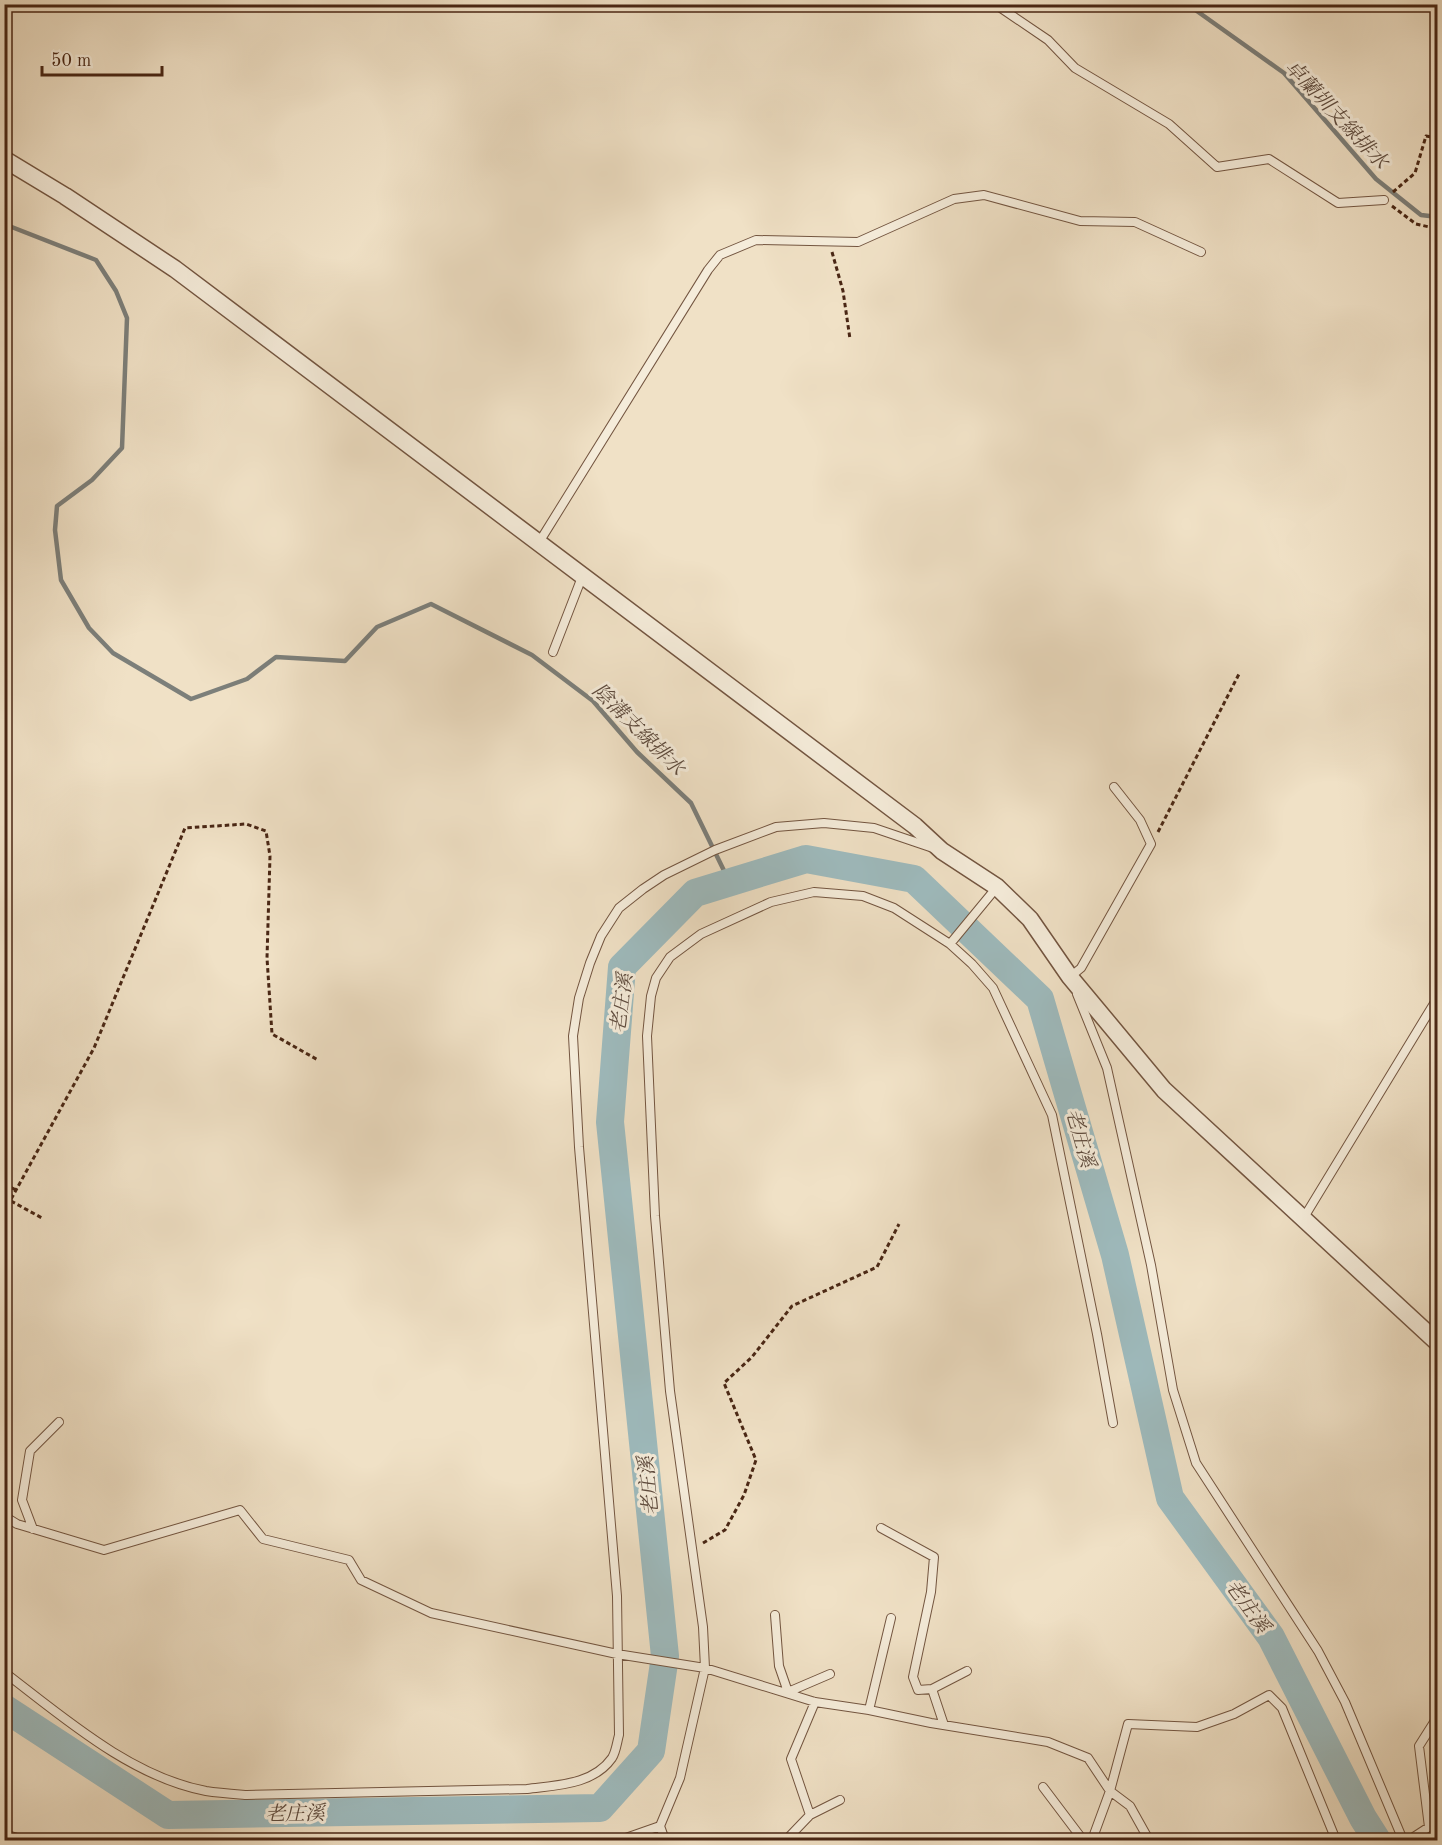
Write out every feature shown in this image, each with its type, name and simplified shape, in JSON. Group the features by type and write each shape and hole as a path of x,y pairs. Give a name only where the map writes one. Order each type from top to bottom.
{"street":[{"path":"4,159 65,196 175,269 915,826 942,851 997,887 1029,919 1070,977 1164,1090 1437,1343"}],"lane":[{"path":"994,4 1048,40 1075,68 1169,124 1217,167 1269,159 1338,203 1384,200"},
{"path":"538,544 708,270 720,255 756,240 858,242 954,199 984,195 1080,221 1135,222 1201,252"},
{"path":"553,652 582,577"},
{"path":"1114,787 1140,820 1151,844 1081,968 1070,977 1107,1068 1151,1265 1173,1390 1196,1464 1311,1641 1346,1702 1402,1840"},
{"path":"4,1672 86,1736 128,1761 167,1779 205,1791 259,1795 527,1790 594,1776 613,1756 619,1735 621,1655 579,1147 573,1036 579,998 590,963 601,936 619,908 643,889 664,875 715,850 776,826 824,823 874,828 942,851"},
{"path":"951,944 997,887"},
{"path":"665,1840 660,1827 680,1778 700,1668 703,1627 670,1391 655,1216 646,1036 651,996 656,978 670,957 701,934 771,902 814,892 862,896 894,908 951,944 993,988 1052,1115 1113,1423"},
{"path":"1303,1219 1437,997"},
{"path":"33,1528 22,1500 30,1451 59,1422"},
{"path":"4,1515 17,1524 104,1550 240,1510 263,1539 349,1560 361,1580 431,1613 621,1655 700,1668 788,1692 815,1702 1048,1742 1088,1758 1110,1791 1130,1806 1149,1840"},
{"path":"881,1528 934,1557 931,1592 913,1677 918,1690 932,1689 967,1671"},
{"path":"775,1615 779,1666 788,1692"},
{"path":"869,1710 891,1618"},
{"path":"788,1692 830,1674"},
{"path":"932,1689 944,1725"},
{"path":"1092,1840 1110,1791 1128,1724 1197,1727 1234,1714 1269,1695 1282,1708 1336,1840"},
{"path":"810,1815 790,1759 815,1702"},
{"path":"1409,1840 1429,1827 1419,1746 1437,1716"},
{"path":"1043,1787 1083,1840"},
{"path":"786,1840 810,1815 840,1800"},
{"path":"620,1840 660,1827"},
{"path":"4,1834 24,1840"}],"path":[{"path":"1437,138 1426,136 1415,173 1384,200 1416,224 1437,229"},
{"path":"830,241 843,291 850,339"},
{"path":"1151,844 1239,674"},
{"path":"4,1212 94,1048 185,828 246,824 266,831 270,856 267,958 272,1034 318,1060"},
{"path":"4,1184 16,1190"},
{"path":"11,1201 42,1218"},
{"path":"692,1550 725,1530 744,1495 756,1460 724,1383 752,1356 792,1306 877,1267 899,1224"}],"waterway":[{"name":"卓蘭圳支線排水","path":"1187,4 1284,73 1376,179 1421,215 1438,217"},
{"name":"陰溝支線排水","path":"4,224 96,260 116,291 127,318 122,448 92,480 57,506 55,530 61,580 89,628 113,653 191,699 247,679 276,657 345,661 377,627 431,604 532,655 593,701 637,752 691,803 730,883"},
{"name":"老庄溪","path":"4,1708 168,1815 600,1808 651,1751 665,1656 610,1122 622,967 695,893 806,859 914,879 1040,999 1115,1255 1170,1498 1271,1637 1363,1818 1377,1840"},
{"name":"老庄溪","path":"4,1714 8,1711"}]}
